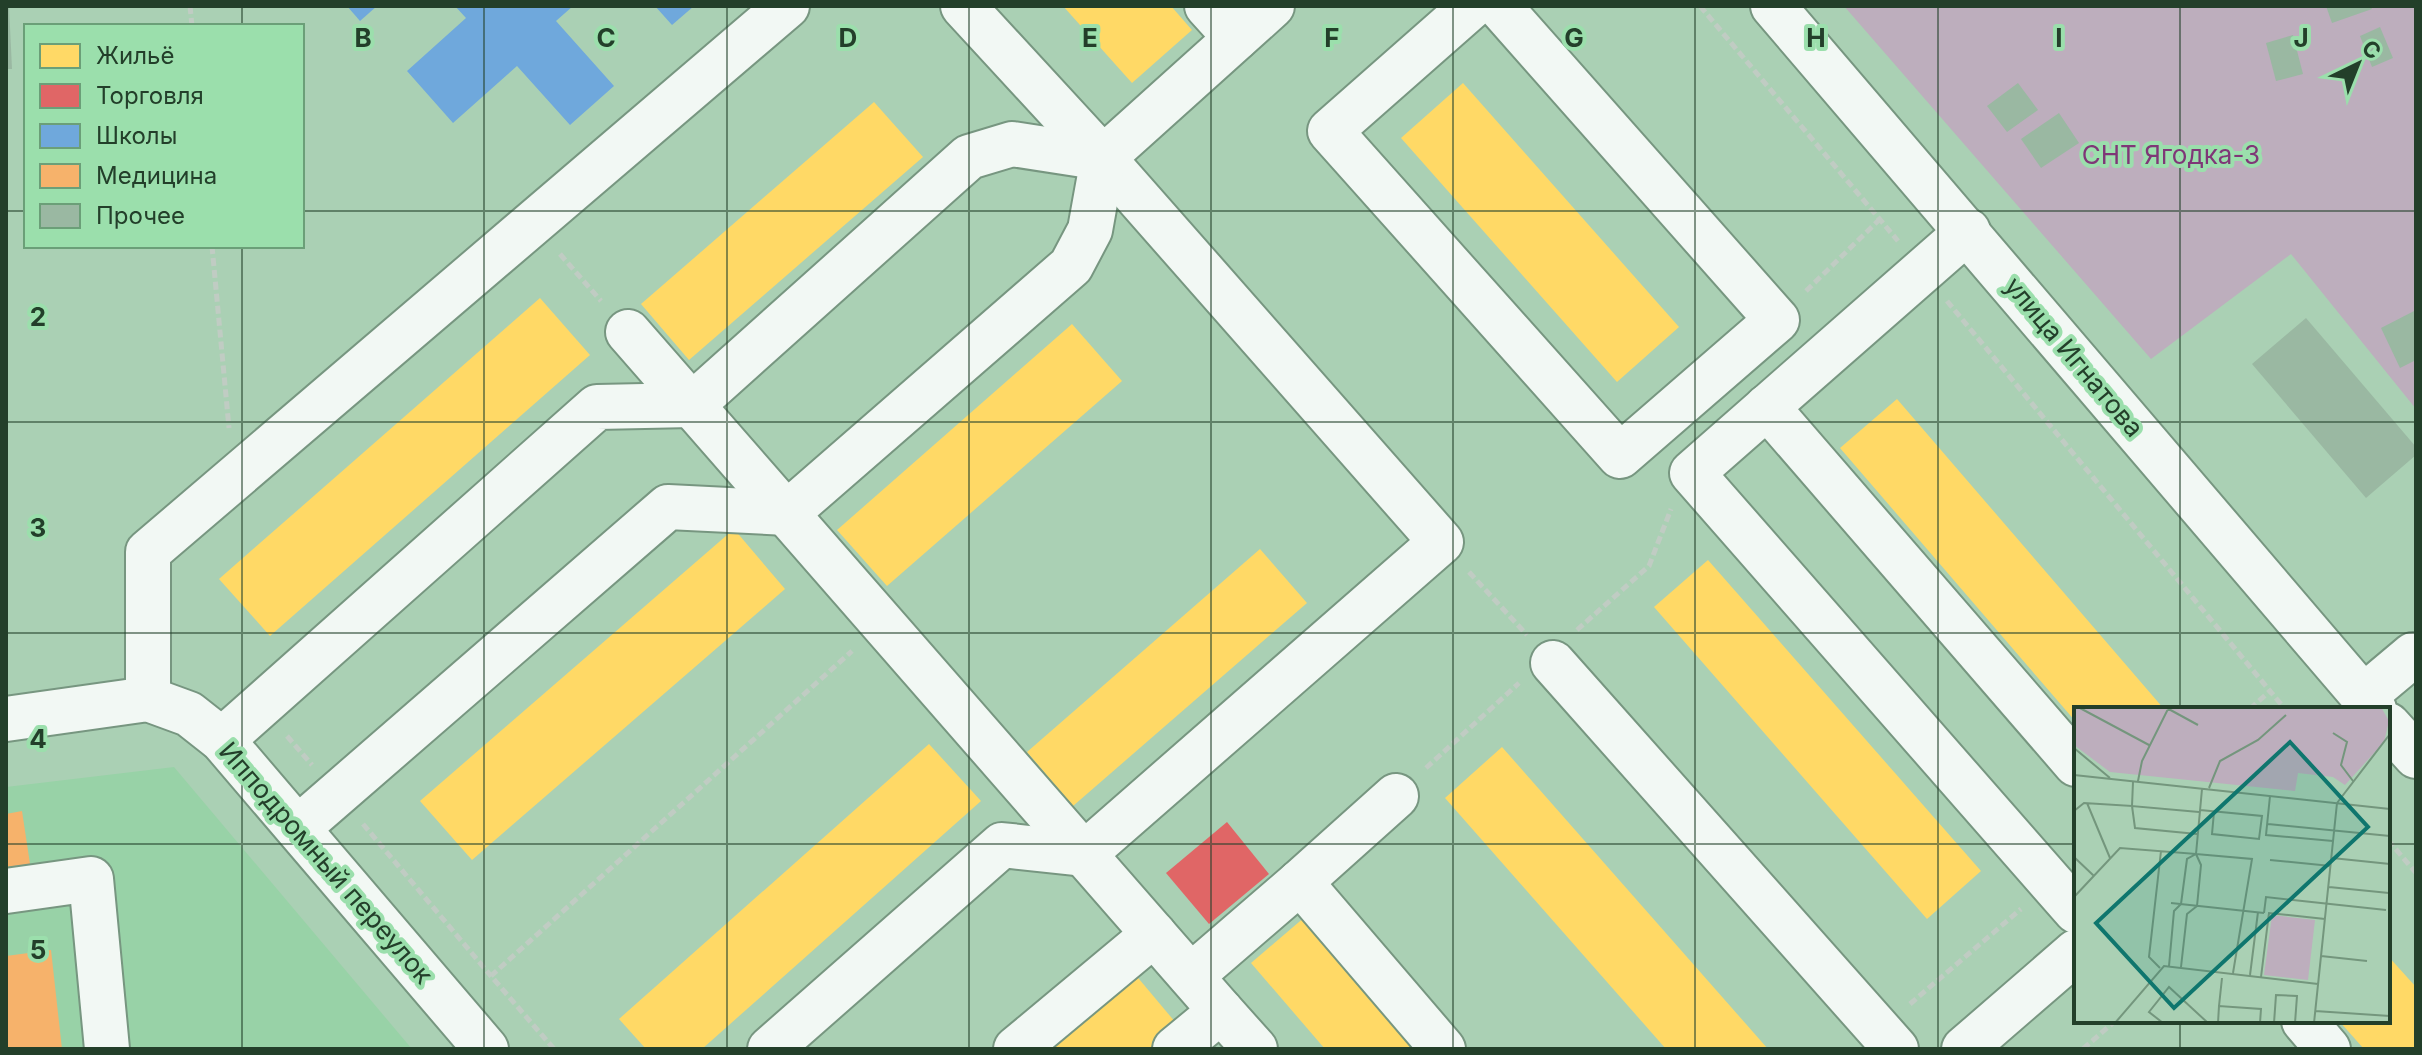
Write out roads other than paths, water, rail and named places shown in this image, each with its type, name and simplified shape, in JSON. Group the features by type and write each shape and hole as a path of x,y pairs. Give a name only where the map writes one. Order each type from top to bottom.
{"main road":[{"path":"148,699 148,552 787,6"},
{"path":"770,1049 1002,845 1084,854 1441,542 1103,158 963,6"},
{"path":"1207,6 1236,38"},
{"path":"298,828 668,507 787,513 1071,266 1090,230 1103,158 1272,6"},
{"path":"1472,6 1330,131 1620,456 1777,320 1499,6"},
{"name":"улица Игнатова","path":"1773,6 1968,231 2366,707"},
{"path":"222,740 597,407 692,405 969,157 1012,144 1103,158"},
{"path":"1968,231 1692,473 2064,897"},
{"path":"628,332 1255,1049"},
{"path":"1767,407 2074,762"},
{"path":"2371,707 2416,655"},
{"path":"1553,663 1888,1040"},
{"name":"Ипподромный переулок","path":"6,719 148,699 189,714 222,740 486,1049"},
{"name":"улица Игнатова","path":"2390,731 2416,756"},
{"path":"1191,976 1396,796"},
{"path":"6,891 91,879 107,1049"},
{"path":"1300,882 1443,1049"},
{"path":"1016,1049 1154,934"},
{"path":"1981,1044 2074,954"},
{"path":"1175,1049 1221,1011"},
{"path":"2306,1023 2328,1049"}],"park label":[{"name":"СНТ Ягодка-3","path":"2171,155"}]}
